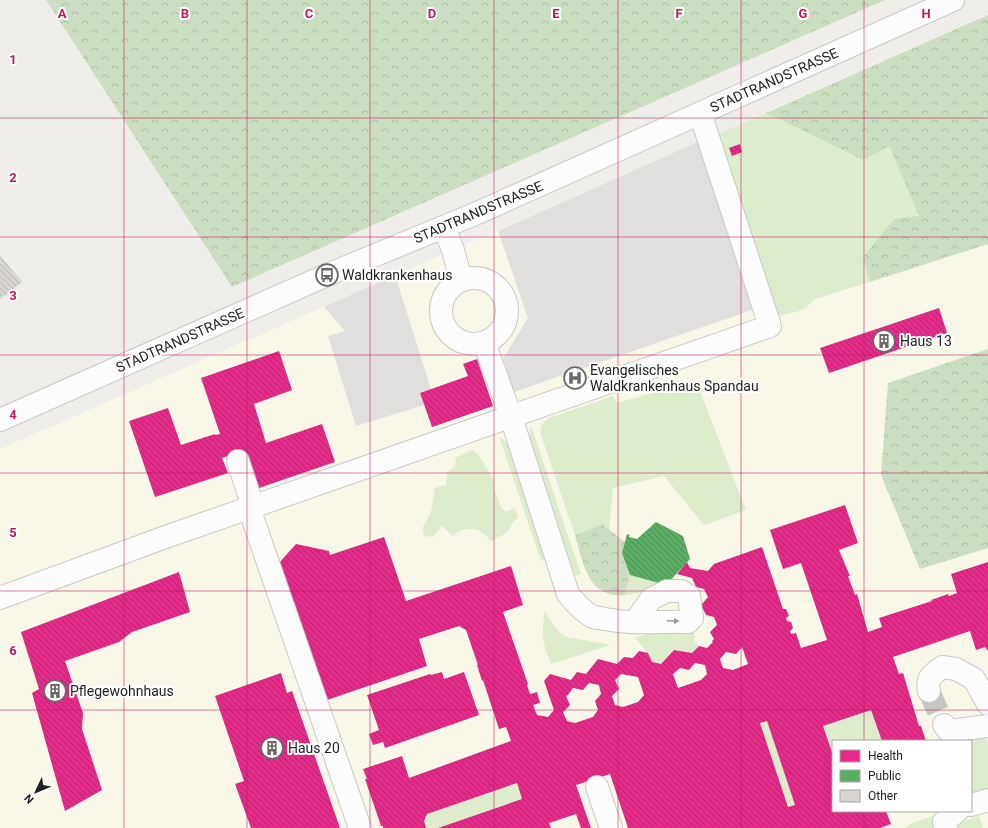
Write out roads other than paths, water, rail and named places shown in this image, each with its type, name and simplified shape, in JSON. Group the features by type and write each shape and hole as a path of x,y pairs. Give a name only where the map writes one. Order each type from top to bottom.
{"street":[{"name":"STADTRANDSTRASSE","path":"0,420 321,278 489,208 953,0"},
{"path":"0,598 171,535 770,326 700,113"},
{"path":"444,227 453,250 461,280"},
{"path":"478,278 489,281 498,288 504,297 507,308 506,319 501,329 494,337 484,342 463,342 446,329 442,319 441,308 444,298 449,289 461,280 478,278"},
{"path":"484,342 511,417 568,594 576,605 594,617 616,621 634,622"},
{"path":"238,462 251,507 360,828"},
{"path":"929,691 927,684 931,676 942,667 956,669 974,680 986,698 988,704"},
{"path":"944,725 949,731 988,726"},
{"path":"597,787 611,828"},
{"path":"972,805 988,800"},
{"path":"946,828 944,822 956,812"}],"tunnel":[{"path":"929,691 944,725"}],"place":[{"name":"Waldkrankenhaus","path":"327,275"},
{"name":"Haus 13","path":"884,341"},
{"name":"Evangelisches Waldkrankenhaus Spandau","path":"575,378"},
{"name":"Pflegewohnhaus","path":"55,691"},
{"name":"Haus 20","path":"272,748"}]}
